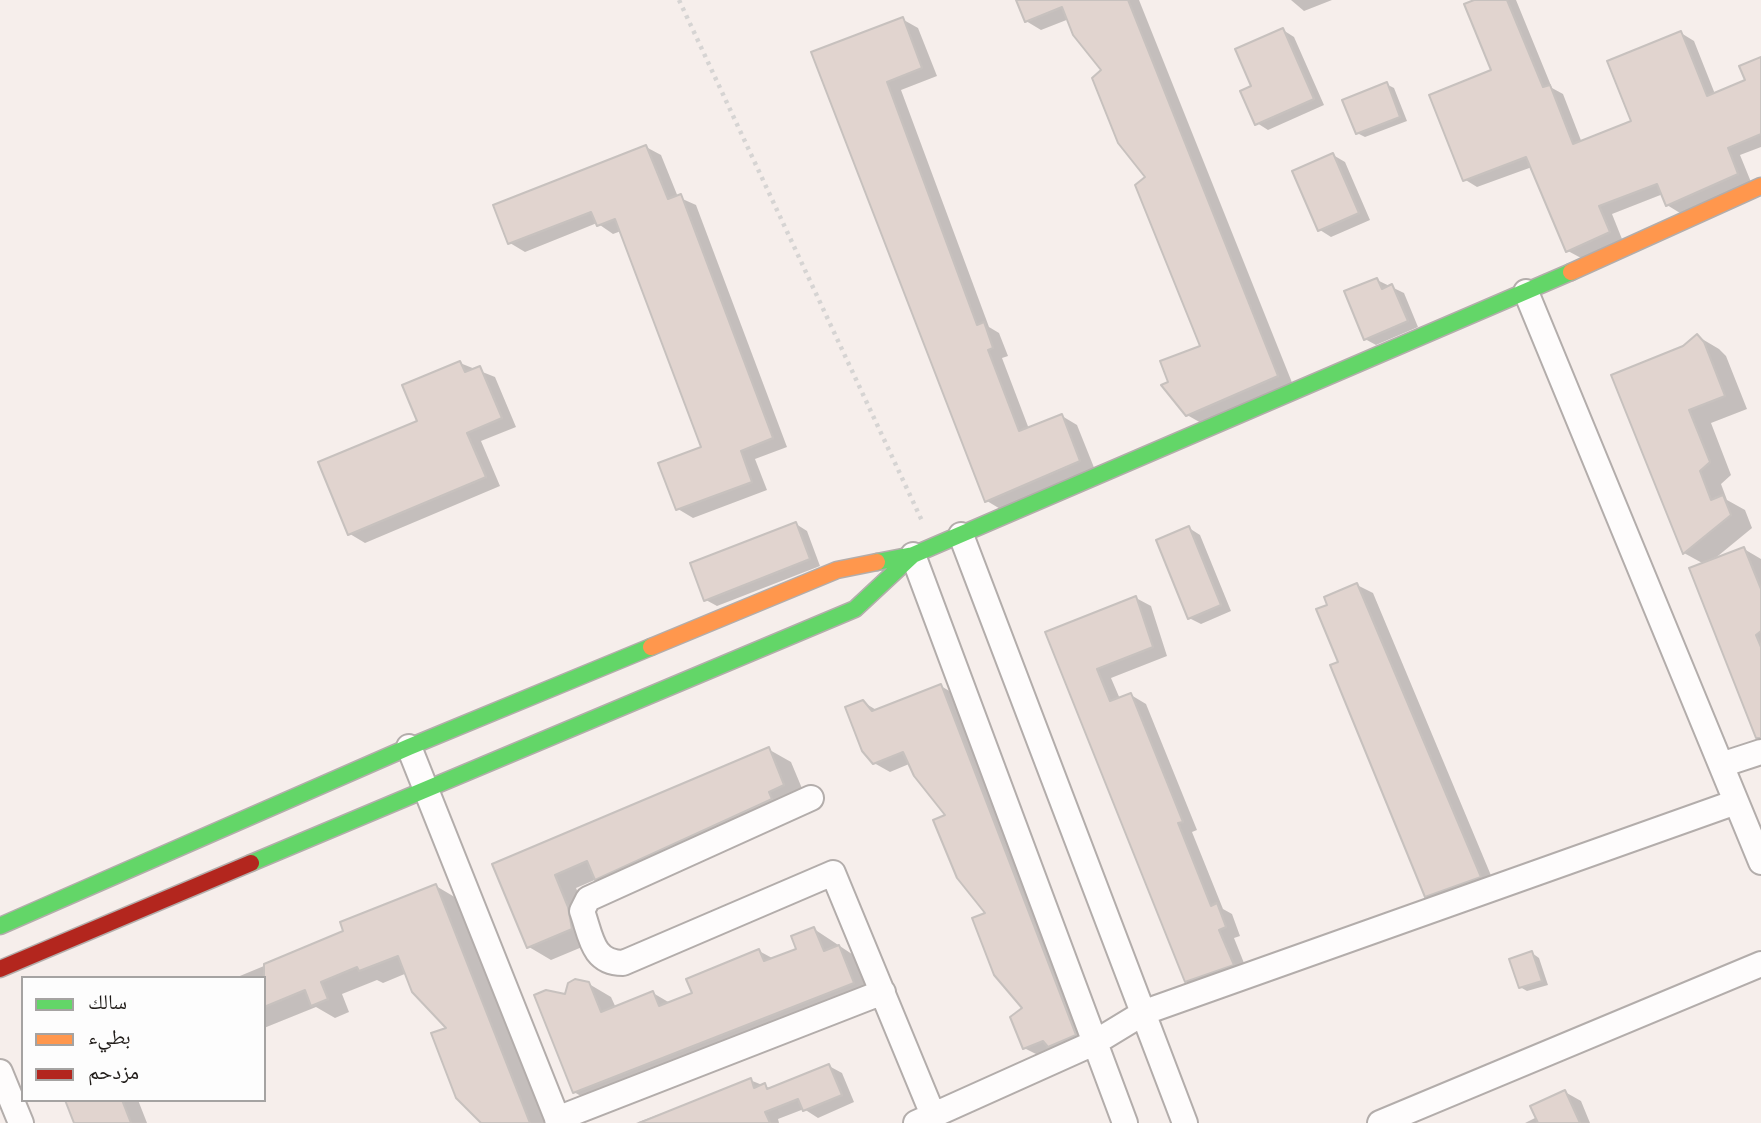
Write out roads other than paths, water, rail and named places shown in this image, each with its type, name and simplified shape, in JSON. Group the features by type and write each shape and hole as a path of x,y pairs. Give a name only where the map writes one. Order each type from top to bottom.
{"main road":[{"path":"0,926 409,747 837,570 923,551 1526,292 1761,186"},
{"path":"0,969 855,610 923,551"}],"street":[{"path":"1526,292 1761,862"},
{"path":"961,535 1145,1012 1185,1123"},
{"path":"923,551 1094,1043 1125,1123"},
{"path":"409,747 558,1121 883,992"},
{"path":"1721,765 1761,752"},
{"path":"811,799 602,892 588,899 582,911 599,957 608,963 623,963 833,873 883,992 924,1119 1094,1043 1145,1012 1736,802"},
{"path":"1380,1123 1761,964"},
{"path":"0,1072 21,1123"}]}
